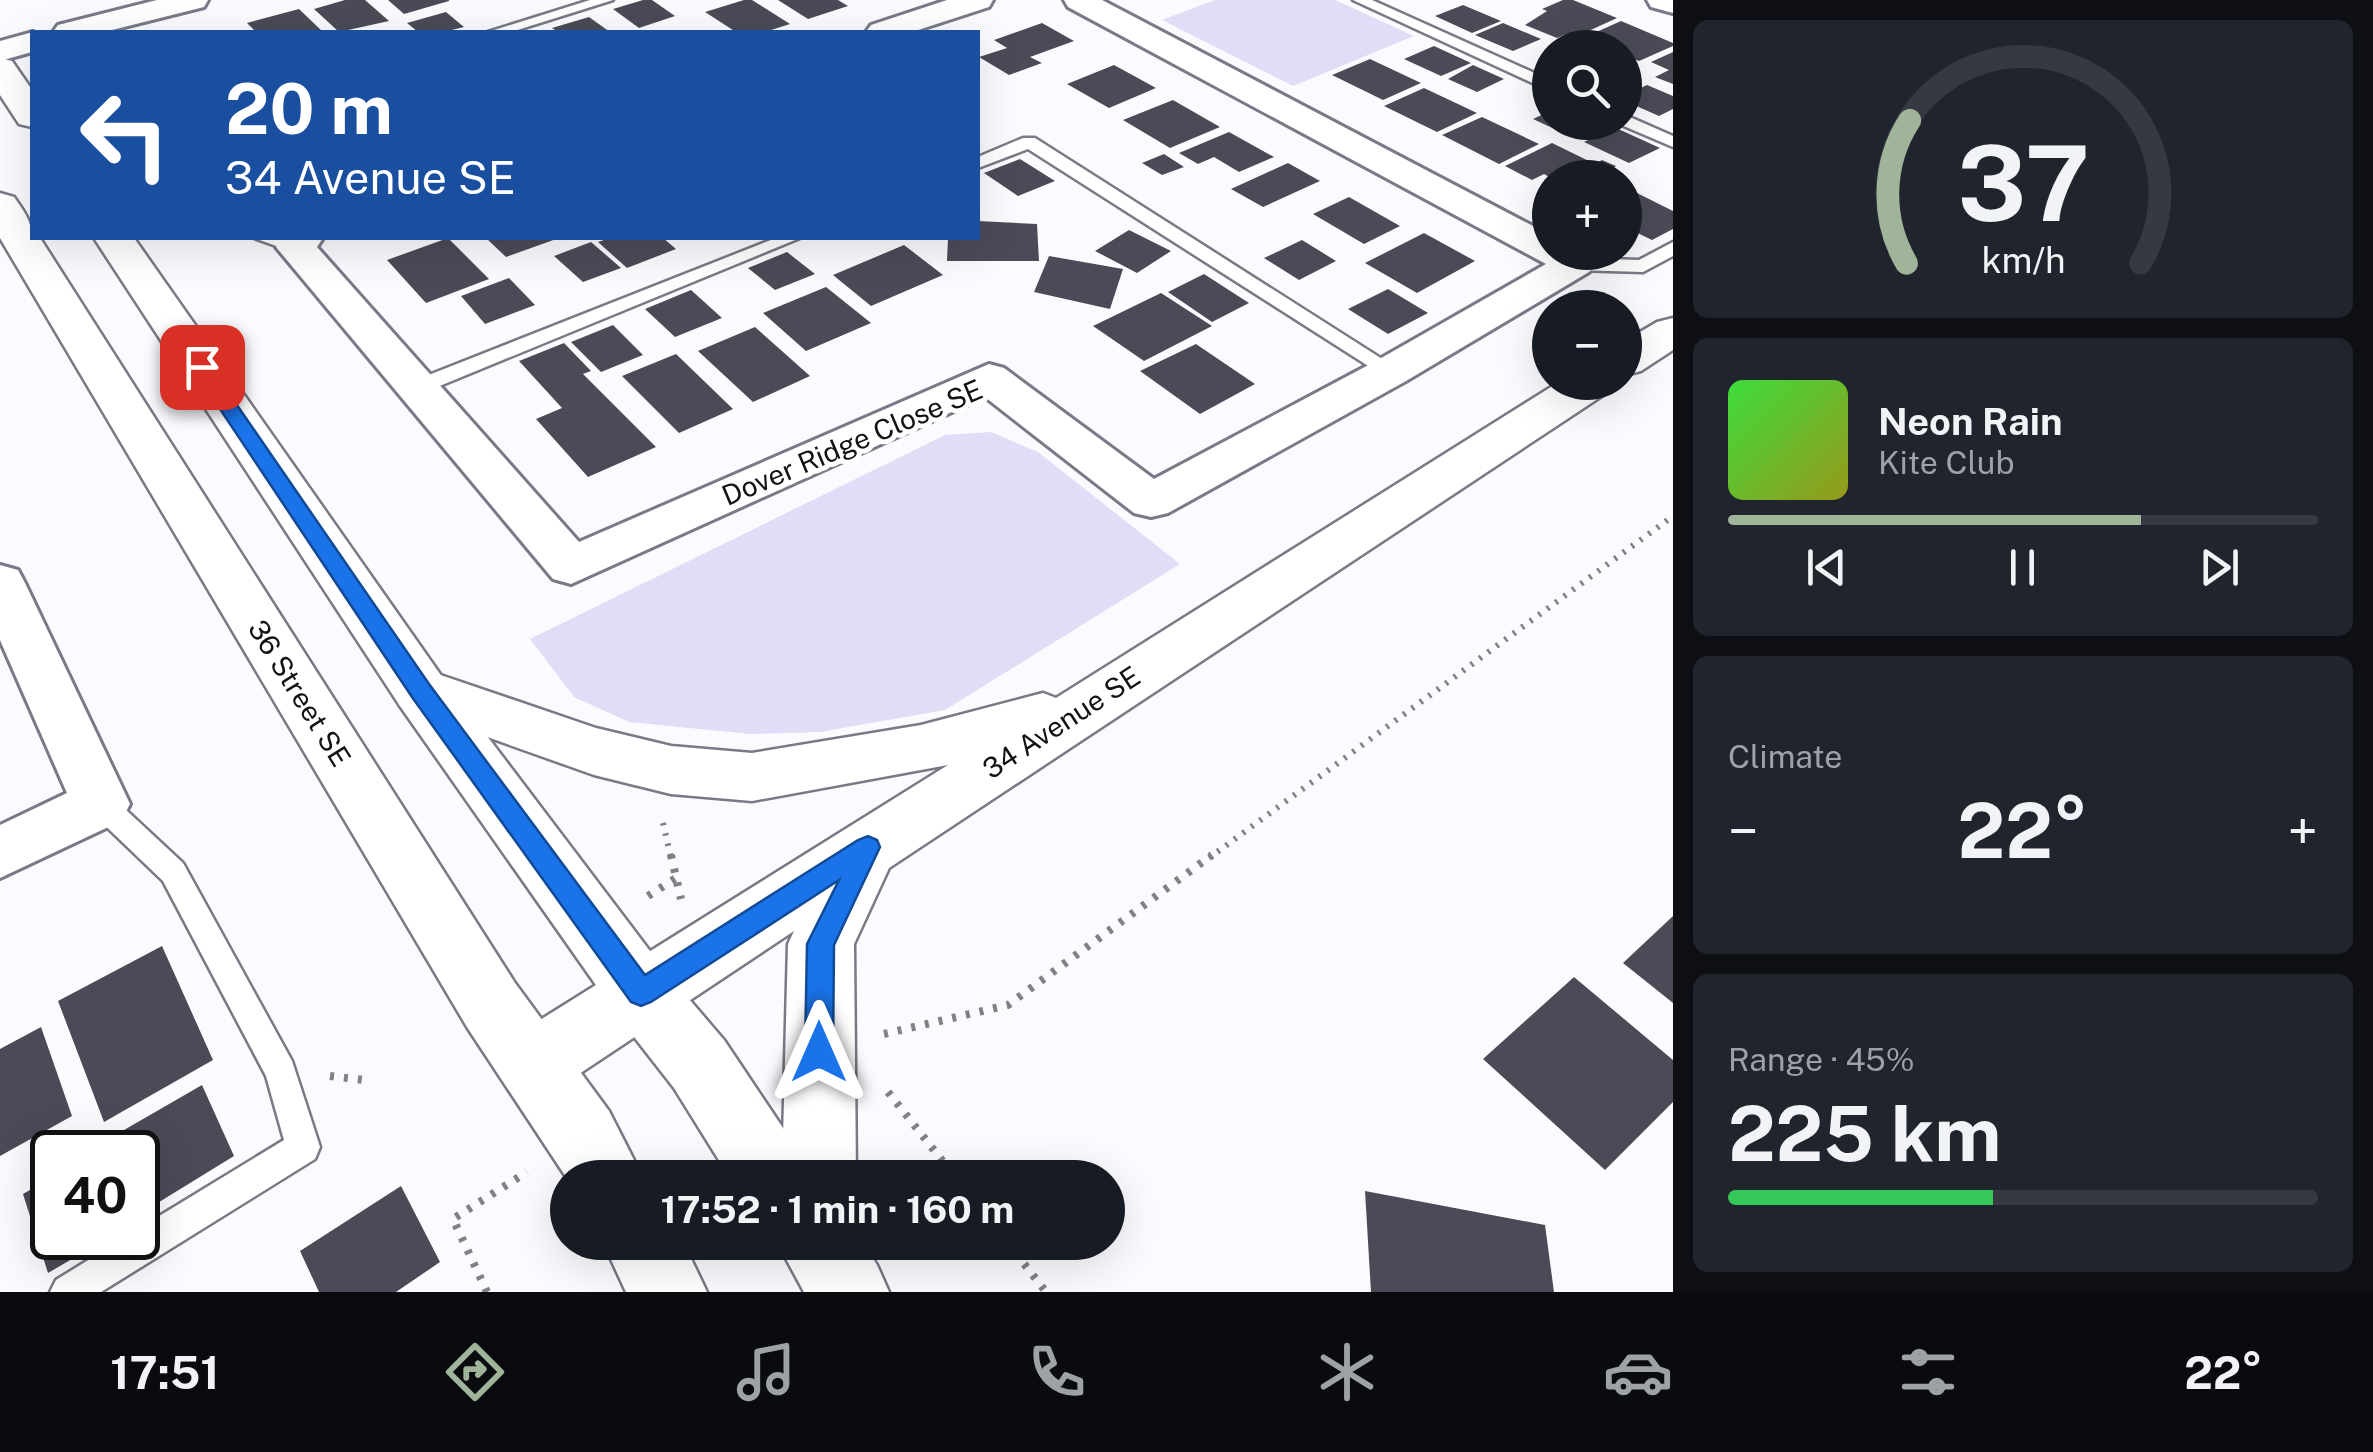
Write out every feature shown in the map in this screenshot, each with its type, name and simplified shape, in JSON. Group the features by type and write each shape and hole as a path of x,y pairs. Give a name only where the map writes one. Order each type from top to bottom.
{"main road":[{"path":"0,68 30,113"},
{"name":"36 Street SE","path":"0,205 492,1005 596,1160"},
{"path":"115,240 420,690 641,993 699,1064 761,1160"},
{"path":"1642,351 1673,331"},
{"name":"34 Avenue SE","path":"533,1064 1564,400"},
{"path":"420,690 594,751 671,770 752,777 920,749 1085,706"},
{"path":"823,1160 820,944 868,847"},
{"path":"651,1260 668,1292"}],"street":[{"path":"77,30 193,0"},
{"path":"888,30 978,0"},
{"path":"1079,0 1532,242"},
{"path":"1662,0 1673,4"},
{"path":"0,51 30,43"},
{"name":"Dover Ridge Close SE","path":"288,240 571,566 989,378 1151,500 1391,371 1539,270"},
{"path":"0,584 101,804 0,853"}],"lane":[{"path":"503,30 606,0"},
{"path":"1360,0 1532,78"},
{"path":"1642,128 1673,142"},
{"path":"980,162 1029,142 1391,371"},
{"path":"418,387 786,240"},
{"path":"1642,266 1673,248"},
{"path":"68,1292 304,1147 281,1072 173,872 101,804"}],"path":[{"path":"866,1038 1008,1005 1673,516"},
{"path":"660,814 685,913"},
{"path":"634,905 676,878"},
{"path":"884,1088 942,1160"},
{"path":"453,1219 487,1292"},
{"path":"1021,1260 1046,1292"}],"shaded area":[{"path":"1215,0 1335,0 1414,36 1293,86 1162,20"},
{"path":"991,432 1038,452 1180,564 945,710 820,732 750,734 629,722 574,697 530,639 945,435"}],"building":[{"path":"345,0 365,0 389,21 337,30 314,9"},
{"path":"388,0 449,0 449,1 404,14"},
{"path":"652,0 675,16 639,28 613,9"},
{"path":"752,0 790,24 771,30 733,30 705,12"},
{"path":"778,0 838,0 848,6 808,19"},
{"path":"1573,0 1617,18 1591,30 1537,30 1525,25 1547,11 1542,9"},
{"path":"1463,5 1501,21 1472,33 1435,16"},
{"path":"299,9 321,30 254,30 247,23"},
{"path":"446,12 464,27 416,30 407,23"},
{"path":"589,17 607,30 555,30 552,28"},
{"path":"1621,21 1673,43 1673,46 1642,60 1642,30 1601,30"},
{"path":"1042,23 1074,41 1030,57 1042,63 1009,75 980,58 1007,48 994,40"},
{"path":"1503,23 1532,35 1532,43 1513,51 1475,35"},
{"path":"1434,46 1471,63 1441,76 1404,59"},
{"path":"1673,52 1673,84 1655,77 1669,70 1651,62"},
{"path":"1370,59 1421,83 1383,100 1332,75"},
{"path":"1114,65 1156,88 1109,108 1067,84"},
{"path":"1473,65 1504,79 1477,92 1448,79"},
{"path":"1647,85 1673,96 1673,109 1659,116 1642,108 1642,87"},
{"path":"1424,88 1477,113 1437,132 1384,106"},
{"path":"1173,100 1220,127 1170,148 1123,120"},
{"path":"1482,117 1539,144 1499,164 1442,135"},
{"path":"1229,132 1274,157 1239,172 1214,157 1198,164 1179,153"},
{"path":"1642,140 1660,148 1635,160 1623,160 1584,142"},
{"path":"1552,143 1587,160 1532,160 1532,180 1505,166"},
{"path":"1164,154 1184,167 1162,175 1142,163"},
{"path":"1020,159 1055,181 1018,196 984,173"},
{"path":"1288,163 1320,181 1263,207 1231,189"},
{"path":"1642,196 1673,211 1673,229 1652,240 1642,235"},
{"path":"1349,197 1400,226 1364,244 1313,214"},
{"path":"980,221 1037,224 1039,261 947,261 948,240 980,240"},
{"path":"1129,230 1171,251 1137,273 1095,251"},
{"path":"1424,233 1475,261 1417,293 1365,263"},
{"path":"450,240 489,279 426,303 387,260"},
{"path":"488,240 553,240 506,257"},
{"path":"665,240 676,249 627,268 598,242"},
{"path":"1302,240 1336,261 1299,280 1264,258"},
{"path":"591,242 621,268 583,282 554,256"},
{"path":"904,245 943,275 871,306 833,275"},
{"path":"787,252 815,274 775,290 748,268"},
{"path":"1049,256 1123,269 1110,309 1034,292"},
{"path":"1204,274 1249,303 1212,322 1168,292"},
{"path":"509,278 535,305 485,324 461,296"},
{"path":"826,287 871,323 806,351 763,313"},
{"path":"1388,289 1428,313 1388,334 1348,309"},
{"path":"691,290 722,318 675,337 645,309"},
{"path":"1161,293 1212,326 1144,361 1093,326"},
{"path":"613,325 643,355 601,372 571,342"},
{"path":"755,327 810,376 753,402 698,351"},
{"path":"564,343 591,371 583,374 656,447 588,477 536,419 562,408 519,361"},
{"path":"1196,344 1255,384 1200,414 1140,371"},
{"path":"676,354 733,409 679,433 622,376"},
{"path":"1673,916 1673,1003 1623,963"},
{"path":"162,946 213,1060 104,1122 58,1001"},
{"path":"1574,977 1673,1060 1673,1102 1605,1170 1483,1059"},
{"path":"41,1027 72,1116 47,1130 30,1130 30,1139 0,1156 0,1049"},
{"path":"202,1085 234,1156 160,1201 160,1130 124,1130"},
{"path":"401,1186 440,1262 396,1292 319,1292 300,1251"},
{"path":"30,1190 30,1216 23,1194"},
{"path":"1365,1191 1545,1225 1554,1292 1371,1292"},
{"path":"44,1260 70,1260 48,1273"}],"route":[{"path":"202,367 420,690 641,993 868,847 820,944 819,1052"}]}
